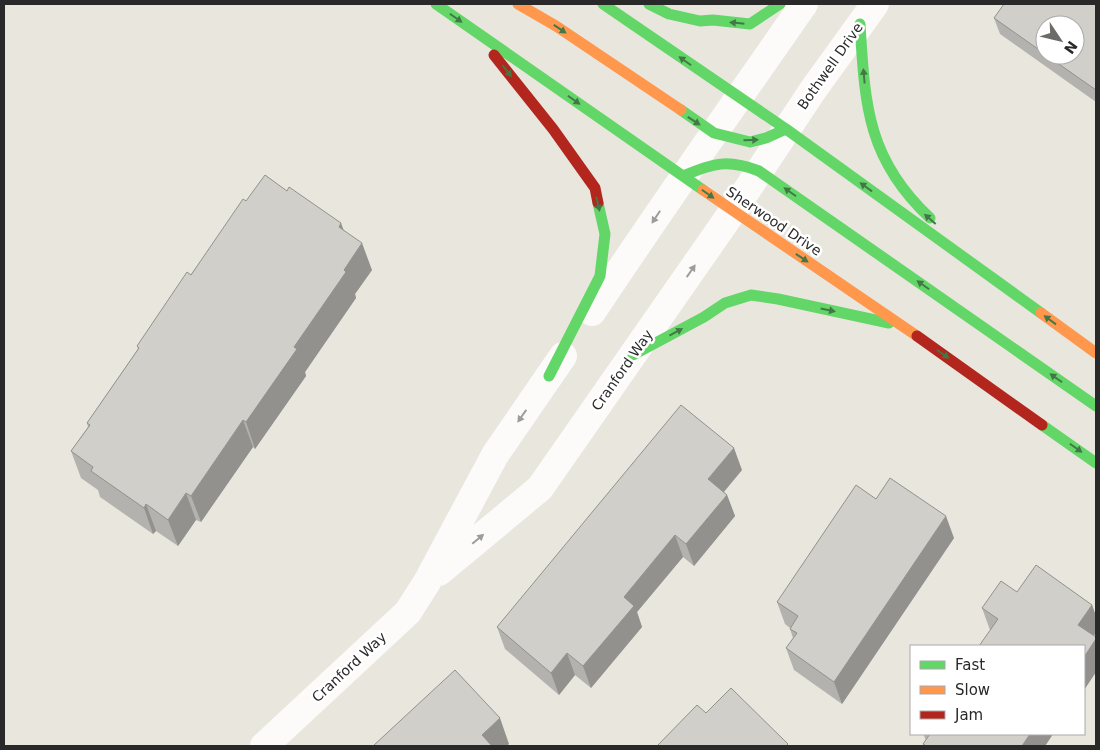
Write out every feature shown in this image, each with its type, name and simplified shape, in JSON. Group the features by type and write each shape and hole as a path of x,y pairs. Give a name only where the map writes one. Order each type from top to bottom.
{"main road":[{"name":"Sherwood Drive","path":"436,4 732,211 904,326 1096,463"},
{"path":"518,4 556,26 714,133 750,142 766,138 786,129"},
{"path":"603,4 786,129 1096,353"},
{"path":"649,4 669,14 700,21 713,20 750,24 780,4"},
{"path":"867,14 867,109 880,151 896,180 916,207 1033,308"},
{"path":"476,32 553,129 594,188 605,234 600,276 549,376"},
{"path":"683,176 707,166 725,162 741,163 759,171 1096,406"},
{"path":"633,355 704,317 725,303 751,295 904,326"}],"street":[{"path":"740,98 804,4"},
{"name":"Bothwell Drive","path":"786,129 867,14"},
{"name":"Cranford Way","path":"264,746 408,612 427,582 495,455 683,176 740,98"},
{"name":"Cranford Way","path":"427,582 540,488 732,211 786,129"}],"building":[{"path":"1004,4 1096,4 1096,90 1060,65 1085,65 1085,15 1035,15 1035,47 994,18"},
{"path":"265,175 287,191 289,187 341,223 339,227 362,243 344,270 346,272 294,347 297,349 246,422 243,420 191,496 186,493 168,520 146,504 144,508 91,471 93,467 71,451 90,425 87,423 139,348 137,346 187,272 191,275 243,199 246,201"},
{"path":"681,405 734,448 708,479 727,495 686,544 675,535 624,597 634,606 583,666 567,653 551,673 497,627"},
{"path":"890,478 946,516 834,682 786,648 797,633 790,629 798,616 777,602 856,485 876,499"},
{"path":"1036,565 1092,605 1078,625 1096,637 1085,656 1085,645 980,645 998,619 982,608 1001,581 1017,592"},
{"path":"455,670 500,718 482,735 492,746 373,746"},
{"path":"731,688 788,744 786,746 657,746 697,705 706,713"},
{"path":"929,735 1029,735 1022,746 926,746 923,744"}],"traffic: fast":[{"path":"436,4 703,190"},
{"path":"603,4 786,129 1041,313"},
{"path":"649,4 669,14 700,21 713,20 750,24 780,4"},
{"path":"860,24 864,80 868,105 873,129 881,152 893,174 909,196 930,218"},
{"path":"681,110 714,133 750,142 766,138 786,129"},
{"path":"683,176 703,168 721,164 738,165 759,171 1096,406"},
{"path":"549,376 600,276 605,234 598,203"},
{"path":"633,355 704,317 725,303 751,295 889,323"},
{"path":"1042,425 1096,463"}],"traffic: slow":[{"path":"518,4 556,26 681,110"},
{"path":"703,190 917,336"},
{"path":"1041,313 1096,353"}],"traffic: jam":[{"path":"494,55 553,129 595,188 598,203"},
{"path":"917,336 1042,425"}]}
